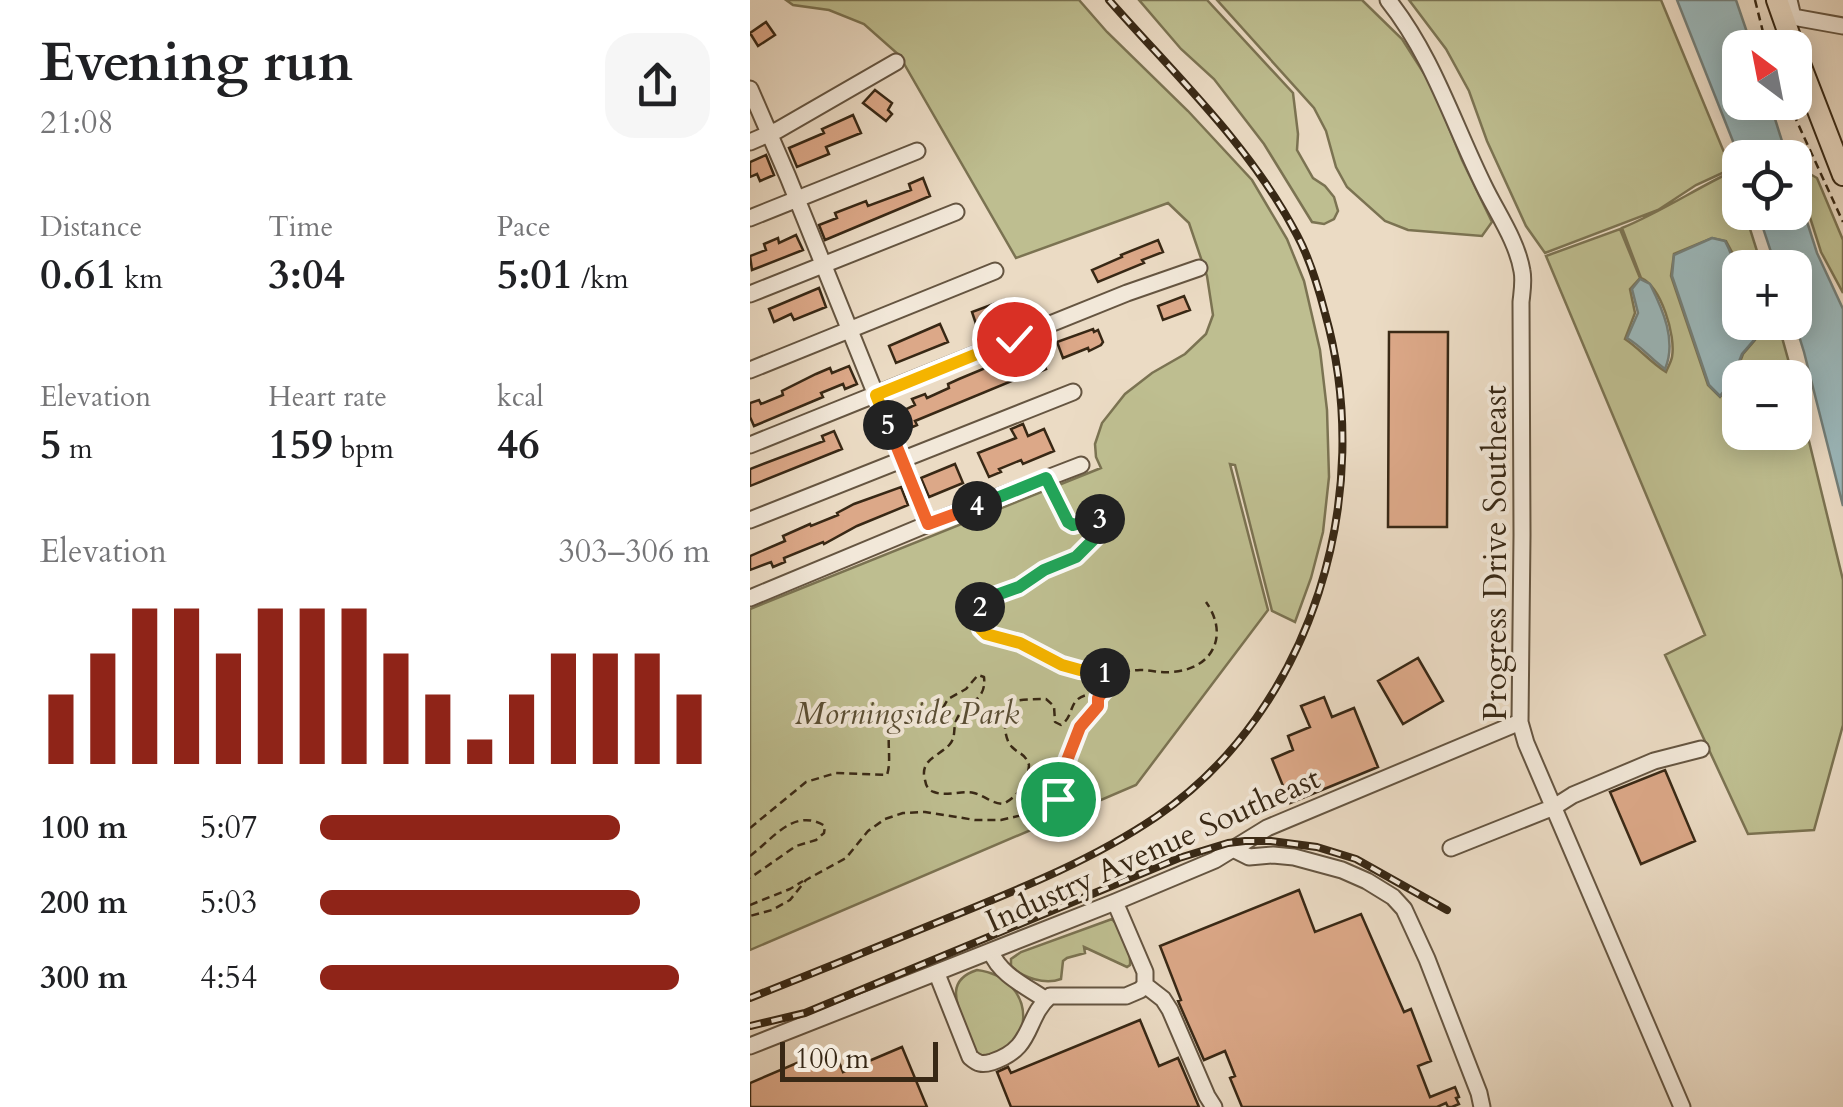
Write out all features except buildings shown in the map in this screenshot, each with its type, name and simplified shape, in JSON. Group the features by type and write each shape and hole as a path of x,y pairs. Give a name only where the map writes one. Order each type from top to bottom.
{"main road":[{"path":"1777,0 1787,30"},
{"path":"1812,87 1834,133 1843,176"}],"street":[{"name":"Progress Drive Southeast","path":"1388,0 1440,84 1516,249 1523,274 1520,722 1682,1107"},
{"path":"1789,0 1793,17 1843,26"},
{"path":"750,142 896,62"},
{"path":"750,89 928,524"},
{"path":"750,218 917,150"},
{"path":"750,294 956,212"},
{"path":"750,445 1199,268"},
{"path":"750,370 995,272"},
{"path":"750,520 1073,392"},
{"path":"750,598 1081,465"},
{"name":"Industry Avenue Southeast","path":"750,1046 1116,902 1214,860 1268,828 1520,722"},
{"path":"1451,848 1654,761 1701,749"},
{"path":"1233,849 1249,856 1294,857 1328,866 1394,896 1404,908 1427,959 1482,1107"},
{"path":"1116,902 1145,972 1145,985"},
{"path":"991,952 1002,970 1046,1000"},
{"path":"937,974 970,1057 982,1064 1015,1050 1026,1038 1046,1000 1057,995 1126,996 1145,985"},
{"path":"1145,985 1170,1010 1214,1107"}],"path":[{"path":"1755,0 1762,30"},
{"path":"1796,120 1843,222"},
{"path":"1046,478 1068,522 1078,524 1098,518 1102,528 1076,557 988,599 975,613 986,634 1020,643 1062,665 1094,672 1174,672 1209,658 1217,633 1206,602"},
{"path":"750,917 790,900 804,882 846,858 868,831 894,816 925,812 1001,820 1048,809 1058,799 1052,781 1066,763 1080,727 1098,706 1098,698 1113,680 1114,672"},
{"path":"750,828 806,782 836,773 887,775 892,720 899,714 912,713 935,722 948,699 966,689 978,675 984,677 984,689 958,718 948,747 929,760 925,781 937,793 974,794 1003,804 1022,787 1030,765 1025,755 1008,742 1006,704 1046,699 1054,706 1055,722 1061,725 1078,698 1091,694 1098,698"},
{"path":"750,856 792,823 813,820 824,826 822,836 796,846 750,878"},
{"path":"750,904 804,882"}],"green space":[{"name":"Morningside Park","path":"786,0 1079,0 1252,180 1287,239 1304,281 1320,350 1329,477 1323,532 1295,622 1272,611 1235,465 1230,464 1268,610 1136,785 750,950 750,609 1101,468 1095,444 1102,423 1125,394 1185,354 1206,334 1213,315 1207,276 1189,223 1168,203 1016,258 899,55 864,24 829,10 793,5"},
{"path":"1139,0 1207,0 1293,93 1297,150 1313,178 1334,197 1338,211 1334,219 1324,224 1312,222 1264,144 1214,79 1181,49"},
{"path":"1217,0 1362,0 1402,39 1432,86 1492,222 1482,236 1408,230 1385,221 1347,187 1314,108"},
{"path":"1409,0 1661,0 1722,147 1722,173 1658,210 1545,253 1526,226 1469,91 1446,49"},
{"path":"1812,175 1817,178 1843,240 1843,293 1821,252 1812,224"},
{"path":"1722,177 1722,230 1750,230 1757,250 1731,250 1726,241 1712,238 1674,254 1671,276 1708,385 1720,397 1722,395 1722,450 1811,450 1843,580 1843,725 1814,830 1748,834 1665,655 1705,635 1546,256 1620,229 1640,278 1630,289 1635,313 1625,339 1666,372 1673,348 1669,325 1661,301 1641,278 1622,228"},
{"path":"1755,340 1783,340 1788,360 1741,360"},
{"path":"1112,919 1128,946 1127,967 1084,947 1085,953 1063,961 1061,979 1055,981 1034,979 1011,966 1011,959 1021,952"},
{"path":"977,970 998,976 1021,1001 1020,1032 1012,1045 997,1053 978,1055 957,1000 961,980"}],"water":[{"path":"1677,0 1736,0 1746,30 1722,30 1722,114"},
{"path":"1725,120 1775,120 1782,140 1732,140"},
{"path":"1764,230 1810,230 1843,309 1843,506 1812,384 1812,360 1806,360 1800,340 1812,340 1812,250 1770,250"},
{"path":"1712,238 1725,241 1729,250 1722,250 1722,340 1754,340 1740,360 1722,360 1720,396 1709,385 1672,276 1674,255"},
{"path":"1640,279 1650,284 1667,326 1670,348 1665,369 1627,338 1638,313 1632,289"}],"railway":[{"path":"750,998 1031,883 1108,846 1156,817 1211,772 1256,718 1292,658 1319,592 1336,523 1342,452 1339,382 1313,273 1278,202 1235,141 1109,0"},
{"path":"750,1026 805,1013 1179,858 1228,843 1271,841 1317,847 1356,859 1447,910"}],"route":[{"path":"1014,339 876,395 928,524 1046,478 1068,522 1073,525 1098,518 1103,524 1099,534 1076,557 988,599 975,613 986,634 1020,643 1062,665 1114,672 1113,680 1098,698 1100,703 1075,735 1066,763 1052,781 1058,799"}]}
